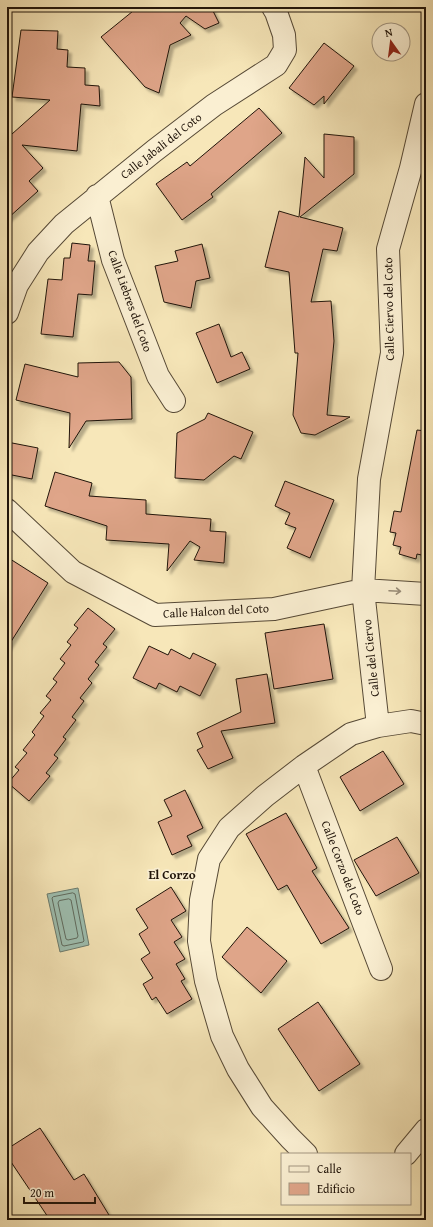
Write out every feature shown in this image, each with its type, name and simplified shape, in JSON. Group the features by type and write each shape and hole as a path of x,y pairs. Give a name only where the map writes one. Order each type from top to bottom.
{"street":[{"name":"Calle Jabali del Coto","path":"12,285 38,252 64,224 97,196 214,105 276,65 285,50 284,35 273,7"},
{"name":"Calle Ciervo del Coto","path":"363,590 369,479 392,353 388,249 412,168 426,104"},
{"name":"Calle Liebres del Coto","path":"97,196 113,260 158,376 174,401"},
{"path":"7,313 12,285"},
{"name":"Calle Halcon del Coto","path":"7,510 73,572 155,614 274,608 363,590 426,594"},
{"name":"Calle del Ciervo","path":"363,590 378,726"},
{"path":"305,1153 262,1107 238,1069 222,1036 206,981 199,942 201,900 209,859 229,828 265,796 304,766 350,734 378,726 411,721 426,724"},
{"name":"Calle Corzo del Coto","path":"304,766 381,969"},
{"path":"407,1153 426,1130"}],"water":[{"path":"78,888 89,945 60,952 47,894"}],"building":[{"path":"138,7 211,7 219,23 205,29 186,16 180,23 191,35 170,45 159,93 145,87 101,37"},
{"path":"21,30 58,31 57,49 68,50 67,67 85,68 85,85 99,86 100,106 81,104 77,151 22,145 43,168 29,181 38,191 7,219 7,128 12,134 50,100 12,97"},
{"path":"324,43 354,66 324,104 324,96 314,105 289,88"},
{"path":"259,108 282,133 211,194 213,197 182,220 156,184 187,162 190,166"},
{"path":"324,134 354,137 354,174 300,217 343,228 337,251 323,249 311,302 331,301 334,341 327,415 350,417 315,435 301,433 293,415 298,353 295,353 289,272 265,267 279,211 299,217 305,157 324,178"},
{"path":"72,243 90,245 88,261 95,261 92,295 78,294 73,337 41,334 48,279 62,280 64,258 70,258"},
{"path":"202,244 210,278 196,281 191,308 164,302 155,266 178,261 175,251"},
{"path":"219,324 231,357 242,352 250,369 217,383 196,333"},
{"path":"119,362 131,377 132,419 86,421 69,448 70,413 16,400 25,364 78,377 78,363"},
{"path":"208,413 253,432 241,459 234,456 204,480 175,478 177,433 205,419"},
{"path":"417,430 426,431 426,556 417,554 416,559 399,554 401,547 393,545 396,533 390,532 394,511 401,512"},
{"path":"7,442 38,448 32,479 7,474"},
{"path":"55,472 92,483 89,496 146,500 146,514 211,519 210,531 226,532 224,563 194,560 200,547 190,541 167,571 169,544 106,540 107,526 45,506"},
{"path":"285,481 334,500 310,558 287,548 296,528 285,524 290,513 275,506"},
{"path":"7,557 48,583 7,648"},
{"path":"88,608 115,629 103,644 107,647 95,662 99,665 88,679 92,683 80,698 84,701 72,717 76,720 63,737 66,739 54,755 58,758 46,773 50,776 29,801 8,783 19,770 15,767 27,753 23,750 35,735 32,732 44,716 40,713 51,700 46,696 57,682 53,679 65,663 60,659 71,645 67,642 78,628 74,625"},
{"path":"324,624 333,679 274,689 265,633"},
{"path":"149,646 168,655 171,649 190,659 193,653 216,664 200,696 180,686 177,692 159,683 156,689 133,678"},
{"path":"267,674 275,723 221,731 233,758 208,769 197,750 203,747 197,733 241,712 236,679"},
{"path":"383,751 404,784 360,811 340,777"},
{"path":"185,790 203,828 187,836 192,846 172,855 158,822 172,816 164,800"},
{"path":"286,813 317,868 312,871 349,928 321,944 287,885 278,890 246,834"},
{"path":"397,837 419,873 376,896 354,860"},
{"path":"171,887 186,911 171,920 182,937 174,942 185,959 176,964 185,979 181,981 192,999 167,1014 156,997 152,1000 143,984 153,978 141,959 150,953 139,934 148,928 136,909"},
{"path":"247,927 287,961 261,993 222,957"},
{"path":"318,1002 360,1064 319,1091 278,1029"},
{"path":"40,1128 74,1180 84,1174 112,1220 50,1220 7,1156 7,1149"}],"district":[{"name":"El Corzo","path":"172,874"}]}
